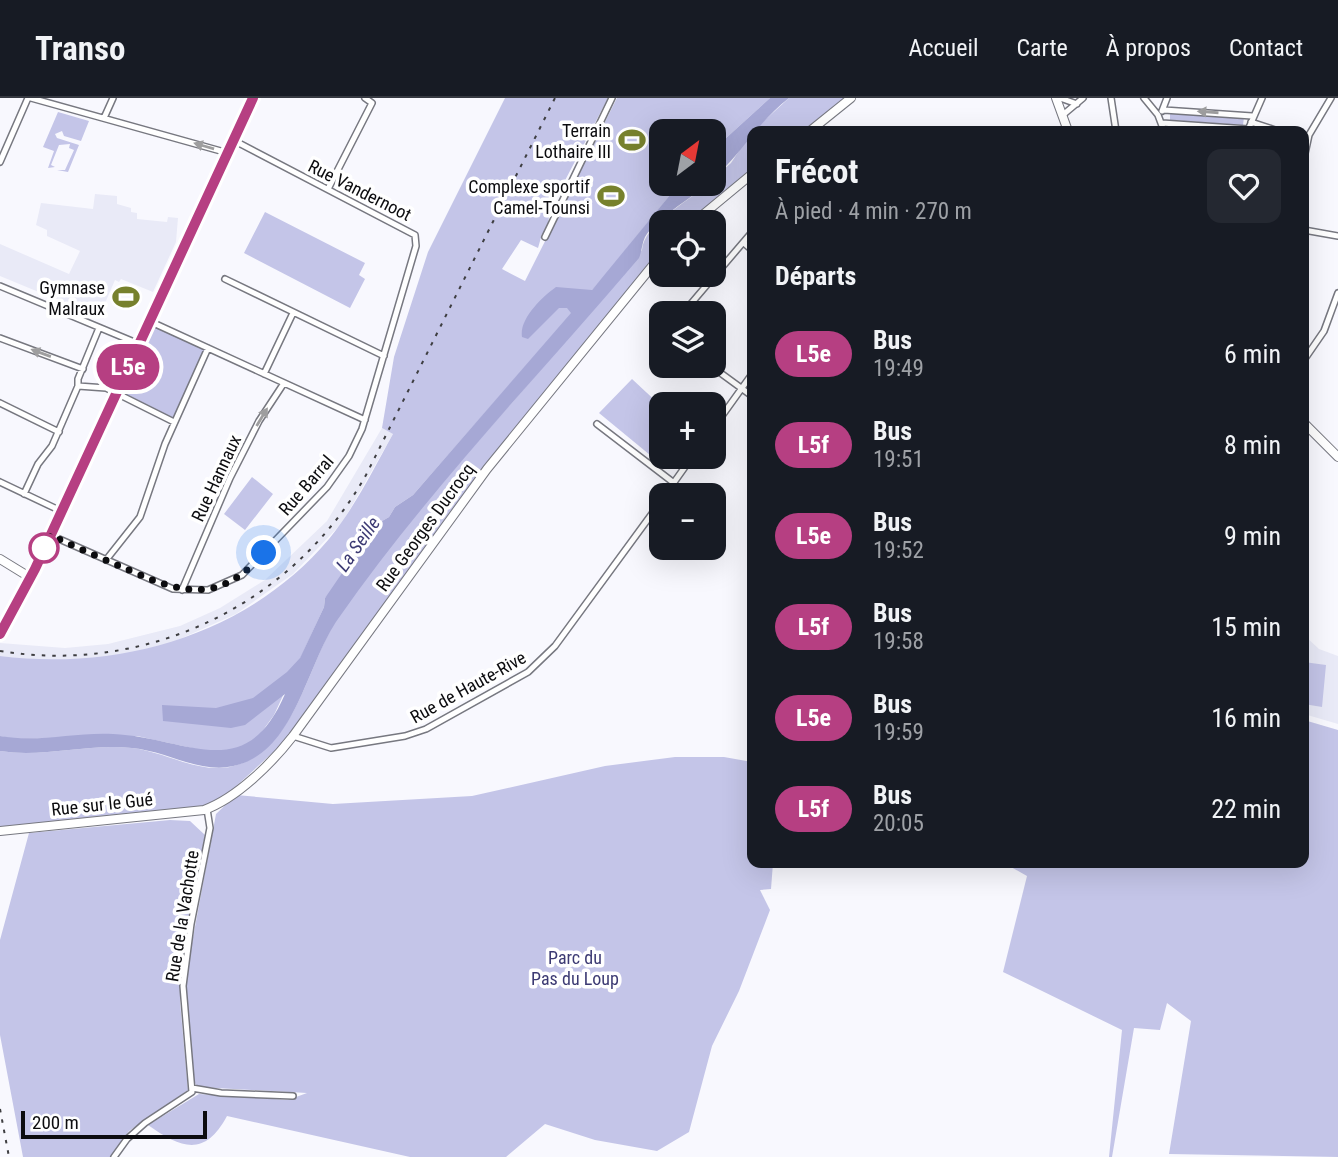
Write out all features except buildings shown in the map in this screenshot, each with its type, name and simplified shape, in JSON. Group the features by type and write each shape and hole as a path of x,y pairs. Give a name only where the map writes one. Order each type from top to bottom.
{"street":[{"path":"0,162 29,98 228,153"},
{"path":"104,118 113,98"},
{"path":"0,634 31,578 253,98"},
{"path":"328,189 373,100 365,98"},
{"path":"545,237 612,98"},
{"path":"816,126 852,98"},
{"path":"1058,98 1076,104"},
{"path":"1058,98 1067,126"},
{"path":"1064,114 1083,98"},
{"path":"1111,98 1115,126"},
{"path":"1143,98 1158,114 1163,126"},
{"path":"1164,110 1167,98"},
{"path":"1249,126 1262,98"},
{"path":"1309,136 1331,98"},
{"path":"1158,114 1164,110 1252,119 1267,126"},
{"path":"1162,123 1199,126"},
{"name":"Rue Vandernoot","path":"233,140 411,232 417,240 365,420"},
{"path":"708,210 747,178"},
{"path":"1309,231 1338,236"},
{"path":"693,301 747,239"},
{"name":"Rue Georges Ducrocq","path":"207,809 250,779 293,736 487,470 649,270"},
{"path":"225,279 384,356"},
{"path":"0,286 139,344"},
{"path":"1309,353 1324,331 1338,293"},
{"path":"264,374 293,313"},
{"path":"149,321 365,420"},
{"path":"24,494 38,464 49,452 59,432 99,328"},
{"path":"0,338 83,369"},
{"path":"106,560 140,517 174,422 208,348"},
{"path":"726,377 747,392"},
{"path":"726,410 747,380"},
{"name":"Rue Hannaux","path":"182,590 230,478 259,421 284,383"},
{"path":"78,386 106,388 174,422"},
{"path":"0,403 59,432"},
{"name":"Rue Barral","path":"182,590 221,586 254,564 340,472 365,420"},
{"path":"597,424 674,483 684,469"},
{"path":"1309,429 1338,457"},
{"path":"0,482 61,511"},
{"name":"Rue de Haute-Rive","path":"293,736 331,748 405,736 426,729 528,672 555,646 649,518"},
{"path":"50,535 157,583 182,590"},
{"path":"0,559 31,578"},
{"name":"Rue sur le Gué","path":"0,831 207,809"},
{"name":"Rue de la Vachotte","path":"192,1088 183,986 191,923 210,828 207,809"},
{"path":"114,1157 135,1131 190,1095 192,1088 220,1093 293,1096"}],"shaded area":[{"path":"770,98 789,98 760,126 747,126 747,142 726,165 726,138"},
{"path":"95,194 117,196 117,204 131,208 131,212 137,213 137,219 167,222 168,217 178,218 176,242 153,292 121,279 119,282 115,280 102,310 107,312 104,319 0,276 0,244 69,274 80,251 47,236 47,230 36,225 41,203 93,209"},
{"path":"669,196 692,196 673,210 658,210"},
{"path":"649,221 649,232 639,258 484,435 373,571 328,635 293,714 269,746 254,758 223,768 193,764 132,748 99,747 33,753 0,751 0,736 42,738 113,734 212,750 233,748 252,740 269,723 285,694 245,725 231,728 163,721 162,705 216,708 253,698 287,672 300,658 324,607 325,598 375,525 389,517 395,507 413,495 571,313 567,308 559,308 528,339 522,337 522,330 533,309 556,287 592,290"},
{"path":"382,428 393,434 342,523 293,574 236,614 171,643 109,658 39,661 0,656 0,643 65,648 108,644 180,626 220,608 265,580 327,521"},
{"path":"1309,640 1319,649 1338,656 1338,724 1309,715"}],"green space":[{"path":"505,98 608,98 559,192 552,198 546,236 542,234 538,248 521,240 502,269 525,281 617,98 770,98 726,138 726,119 649,119 649,196 669,196 658,210 649,210 649,221 607,273 413,495 395,507 389,517 375,525 352,557 339,583 325,598 324,607 274,715 258,737 242,747 226,752 201,750 137,736 14,739 0,736 0,656 91,658 135,651 179,639 221,622 260,600 297,572 329,539 355,501 393,434 382,428 394,357 428,252"},
{"path":"789,98 845,98 809,126 758,126"},
{"path":"58,112 89,121 81,141 64,136 62,131 55,134 57,138 79,145 68,172 57,170 65,170 74,150 69,148 70,144 59,145 51,165 55,167 48,168 54,151 43,147"},
{"path":"1170,112 1244,117 1243,125 1170,120"},
{"path":"747,139 747,172 726,190 726,167"},
{"path":"692,196 719,196 703,210 673,210"},
{"path":"265,212 365,263 359,275 365,279 350,308 244,253"},
{"path":"649,233 649,263 459,500 283,743 232,790 210,805 196,809 0,828 0,751 33,753 99,747 132,748 213,768 240,764 259,754 275,739 287,722 335,622 378,560 620,277 642,250"},
{"path":"149,321 208,348 174,422 119,397"},
{"path":"632,379 649,395 649,454 599,413"},
{"path":"252,477 273,494 245,530 224,514"},
{"path":"1309,663 1326,665 1322,707 1309,705"},
{"path":"1309,721 1338,730 1338,1157 1169,1154 1191,1021 1167,1003 1160,1030 1134,1028 1112,1157 1109,1157 1122,1030 1003,972 1027,876 1013,868 1309,868"},
{"name":"Parc du Pas du Loup","path":"675,757 724,757 747,761 747,868 773,868 771,889 760,890 770,910 739,991 712,1046 689,1132 657,1151 595,1140 545,1124 506,1157 410,1157 227,1116 210,1138 192,1145 182,1144 148,1125 199,1094 288,1100 307,1093 198,1087 194,1082 186,989 189,959 216,814 236,795 333,804 472,796 605,766"},
{"path":"170,820 190,821 205,835 184,938 180,1002 188,1090 129,1131 110,1157 23,1157 0,1035 0,940 29,833"}],"railway":[{"path":"0,651 55,656 109,652 161,640 211,621 257,594 299,561 335,521 366,475 555,98"},
{"path":"0,1109 9,1157"}],"bus line":[{"name":"L5e","path":"0,634 35,569 253,98"}],"place":[{"name":"Terrain Lothaire III","path":"632,140"},
{"name":"Complexe sportif Camel-Tounsi","path":"611,196"},
{"name":"Gymnase Malraux","path":"126,297"}],"route":[{"path":"44,548 50,535 164,586 197,591 221,586 242,575 264,553"}],"water label":[{"name":"La Seille","path":"358,544"}]}
